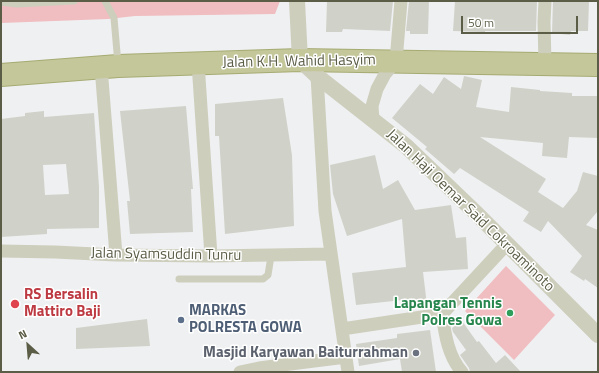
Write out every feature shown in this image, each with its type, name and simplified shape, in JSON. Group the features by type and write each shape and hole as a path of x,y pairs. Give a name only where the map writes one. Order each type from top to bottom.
{"highway":[{"name":"Jalan K.H. Wahid Hasyim","path":"1,75 109,67 300,60 396,60 598,65"}],"street":[{"path":"297,1 300,60"},
{"path":"373,120 372,106 377,89 385,74 396,60 401,1"},
{"path":"545,1 545,64"},
{"name":"Jalan Haji Oemar Said Cokroaminoto","path":"300,60 317,76 406,146 598,335"},
{"path":"198,63 211,256"},
{"path":"109,67 116,256"},
{"path":"317,76 325,211 348,372"},
{"path":"342,329 442,314 507,244"},
{"name":"Jalan Syamsuddin Tunru","path":"1,251 54,252 116,256 271,256 330,254"},
{"path":"442,314 446,339 456,365 462,372"},
{"path":"240,372 259,368 346,357"}],"lane":[{"path":"3,2 17,4 74,1"},
{"path":"105,1 114,18 109,67"},
{"path":"180,279 263,279 268,275 271,256"}],"shaded area":[{"path":"1,1 280,1 275,14 135,16 108,19 1,23"},
{"name":"Lapangan Tennis Polres Gowa","path":"506,266 555,315 514,360 465,311"}],"building":[{"path":"327,1 393,1 390,31 343,29 342,32 326,32"},
{"path":"409,1 429,1 428,34 410,34 410,31 406,31"},
{"path":"455,1 537,1 536,31 453,31"},
{"path":"553,1 589,1 588,31 571,31 570,35 552,33"},
{"path":"464,76 482,80 476,107 509,112 511,87 572,93 572,96 598,96 598,138 569,137 567,158 542,156 543,143 480,137 546,179 538,192 563,208 577,191 583,172 598,176 598,211 586,225 598,230 598,288 585,279 584,281 570,272 582,256 548,221 541,232 523,221 529,212 460,168 454,174 425,149 427,147 392,118 420,84 433,94 444,77 461,89"},
{"path":"283,98 292,155 294,226 225,234 219,136 215,136 215,104"},
{"path":"186,106 193,189 191,189 193,232 130,234 127,201 130,201 120,111"},
{"path":"44,111 44,117 94,113 99,187 99,228 47,229 47,234 1,237 1,119 25,116 25,113","holes":["66,164 69,194 45,195 43,165"]},
{"path":"375,155 383,189 398,180 415,210 451,205 456,238 466,237 468,269 423,272 427,305 404,309 403,300 356,305 352,273 406,267 402,219 347,236 333,194 330,165"},
{"path":"147,319 150,346 76,349 76,328"},
{"path":"462,321 477,342 479,341 496,363 505,355 521,372 470,372 460,355 466,350 453,332 452,328"},
{"path":"430,330 436,372 402,372 400,359 359,366 356,344 397,338 397,334"}],"place":[{"name":"RS Bersalin Mattiro Baji","path":"15,304"},
{"name":"Lapangan Tennis Polres Gowa","path":"510,313"},
{"name":"MARKAS POLRESTA GOWA","path":"181,320"},
{"name":"Masjid Karyawan Baiturrahman","path":"416,353"}]}
